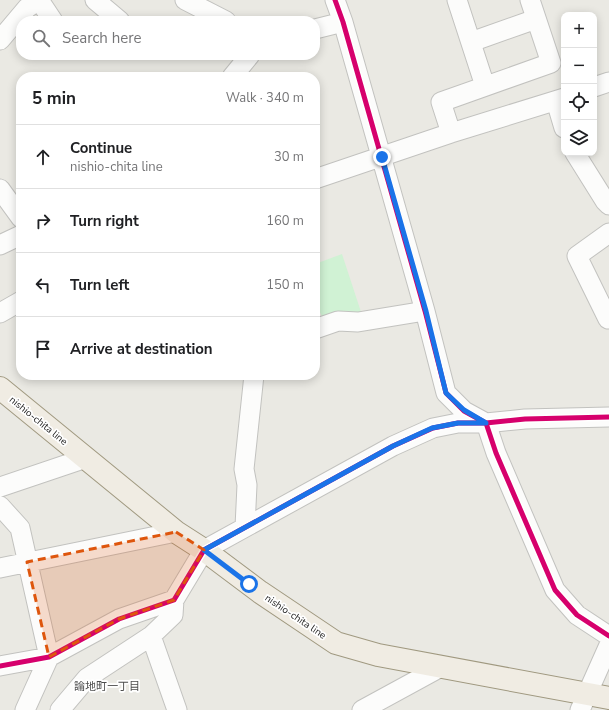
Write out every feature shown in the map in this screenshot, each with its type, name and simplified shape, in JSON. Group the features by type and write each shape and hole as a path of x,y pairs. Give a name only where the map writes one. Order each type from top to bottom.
{"main road":[{"name":"nishio-chita line","path":"0,388 176,532 204,550 260,592 336,643 378,655 441,668 584,702 609,698"}],"street":[{"path":"95,0 114,16"},
{"path":"185,0 216,16"},
{"path":"335,0 343,22 426,311 446,393 464,410 486,423 496,454 555,590 577,615 609,636"},
{"path":"457,0 486,86"},
{"path":"452,133 441,102 552,63 530,0"},
{"path":"20,16 31,2 47,16"},
{"path":"471,42 536,19"},
{"path":"0,40 16,20"},
{"path":"320,28 343,22"},
{"path":"236,72 246,60"},
{"path":"597,87 609,82"},
{"path":"320,177 560,99 563,120"},
{"path":"577,156 609,205"},
{"path":"0,189 16,211"},
{"path":"608,319 577,256 609,233"},
{"path":"0,245 16,237"},
{"path":"0,313 16,304"},
{"path":"320,327 338,321 358,322 426,311"},
{"path":"245,527 247,485 244,469 253,380"},
{"path":"60,710 87,678 151,636 173,615 174,600 204,550 393,446 432,428 458,423 486,423 525,419 609,417"},
{"path":"0,487 86,458"},
{"path":"0,506 20,528 49,657 24,710"},
{"path":"0,568 176,532"},
{"path":"0,666 49,657 119,619 174,600"},
{"path":"151,636 177,710"},
{"path":"584,702 609,646"},
{"path":"362,710 441,668"}],"highlighted area":[{"path":"176,532 204,550 174,600 119,619 49,657 27,562"}],"green space":[{"path":"342,254 362,315 325,322 320,312 320,262"}],"cycle path":[{"path":"335,0 343,22 425,311 446,393 464,411 486,423 496,453 555,590 577,615 609,636"},
{"path":"0,666 49,657 119,619 174,600 204,550 393,446 433,428 458,423 486,423 525,419 609,417"}],"district":[{"name":"論地町一丁目","path":"107,686"}],"route":[{"path":"249,584 204,550 393,446 432,428 458,423 486,423 464,410 446,393 426,311 382,157"}]}
